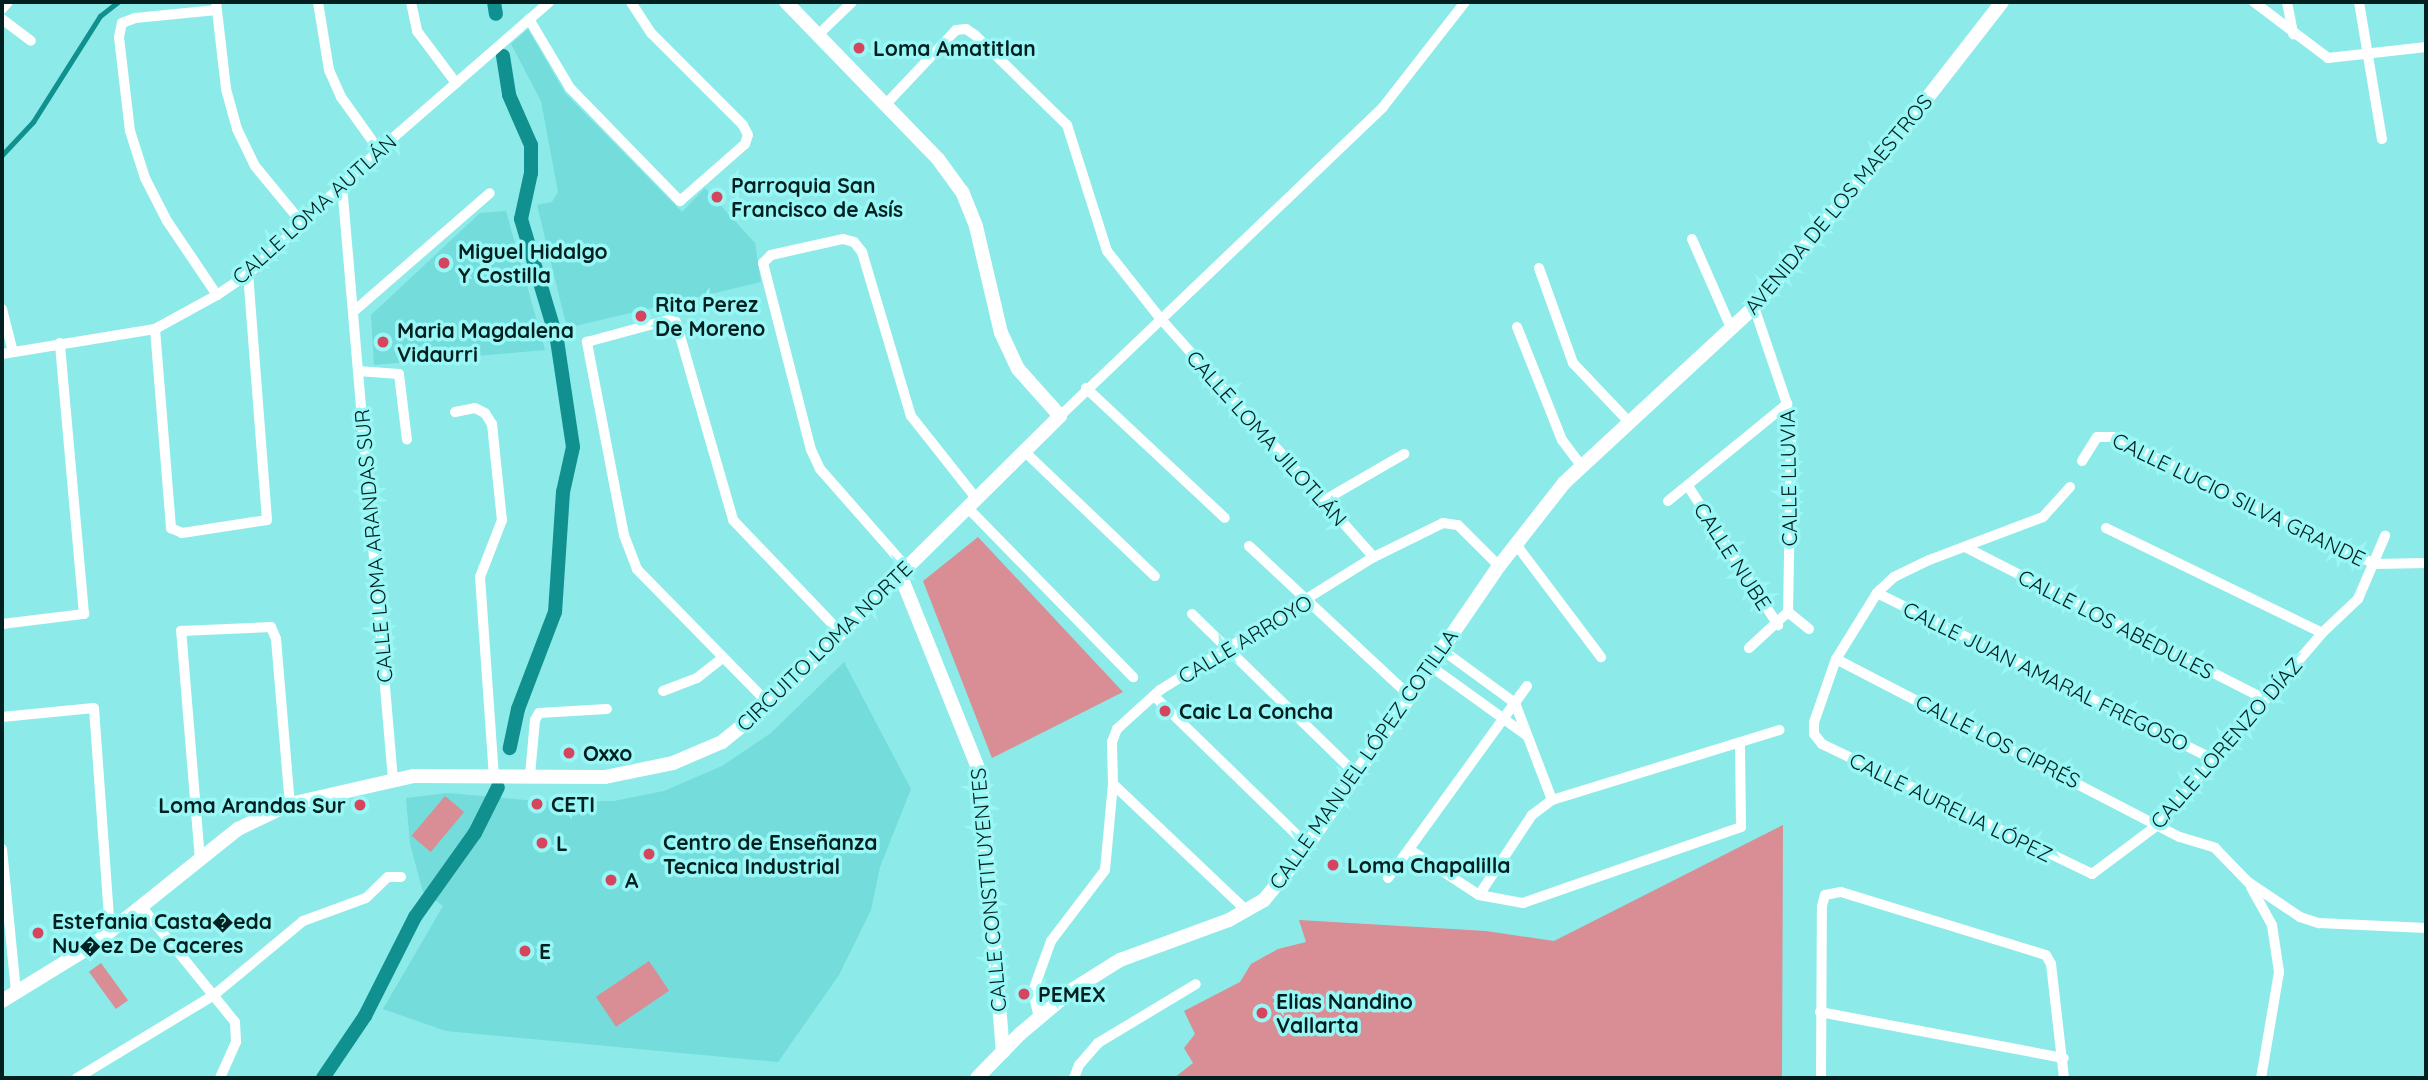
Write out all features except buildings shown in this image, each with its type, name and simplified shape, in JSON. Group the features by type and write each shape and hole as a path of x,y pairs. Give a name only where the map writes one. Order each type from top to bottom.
{"street":[{"path":"2,9 8,2"},
{"path":"318,2 329,70 341,97 379,150"},
{"path":"411,2 417,31 456,83"},
{"name":"CALLE LOMA AUTLÁN","path":"7,353 155,329 217,295 248,274 379,150 549,2"},
{"path":"529,19 570,88 680,201 745,144 748,135 743,125 650,33 631,2"},
{"path":"786,2 938,159 962,192 976,226 1001,333 1018,369 1060,416"},
{"path":"818,35 852,2"},
{"name":"CIRCUITO LOMA NORTE","path":"2,1001 110,931 238,829 290,804 393,780 494,775 605,777 673,763 722,742 769,704 1086,388 1383,107 1465,2"},
{"name":"AVENIDA DE LOS MAESTROS","path":"1629,422 1754,307 1893,142 2002,2"},
{"path":"2254,2 2328,58 2426,47"},
{"path":"2287,2 2293,34"},
{"path":"2359,2 2382,139"},
{"path":"217,295 167,221 145,178 130,131 122,82 119,37 122,23 135,18 217,6 226,89 237,129 256,166 302,223"},
{"path":"2,19 30,41"},
{"name":"CALLE LOMA JILOTLÁN","path":"886,104 956,30 966,29 1067,125 1107,251 1160,318 1374,558"},
{"name":"CALLE LOMA ARANDAS SUR","path":"342,185 393,780"},
{"path":"353,312 490,193"},
{"path":"904,571 820,468 811,450 763,263 771,255 843,239 854,242 862,251 911,416 971,503 1133,677"},
{"path":"1692,239 1731,328"},
{"path":"1539,268 1573,363 1629,422"},
{"path":"155,329 171,528 181,533 267,520 248,274"},
{"name":"CALLE LLUVIA","path":"1754,307 1787,404 1791,442 1788,612"},
{"path":"2,309 7,353"},
{"path":"769,704 648,582 631,555 587,342 668,320 676,322 733,520 841,633"},
{"path":"1517,327 1562,440 1581,467"},
{"path":"2,624 84,614 60,343"},
{"path":"358,371 399,374 407,440"},
{"path":"1086,388 1225,518"},
{"path":"1668,501 1787,404"},
{"path":"455,412 475,408 485,413 492,424 502,520 480,577 494,775"},
{"name":"CALLE MANUEL LÓPEZ COTILLA","path":"981,1077 1039,1018 1120,960 1246,910 1264,900 1308,846 1429,665 1515,544 1581,467 1629,422"},
{"name":"CALLE LUCIO SILVA GRANDE","path":"2082,461 2103,435 2375,564"},
{"path":"1024,451 1155,576"},
{"path":"1322,501 1404,454"},
{"name":"CALLE NUBE","path":"1688,486 1778,625"},
{"path":"1836,659 1877,593 1917,565 2043,517 2070,486"},
{"name":"CALLE ARROYO","path":"1039,1018 1033,991 1051,941 1105,870 1113,784 1112,742 1117,729 1154,696 1229,648 1374,558 1451,521 1499,566"},
{"path":"2106,528 2322,633"},
{"name":"CALLE LORENZO DÍAZ","path":"2092,874 2160,824 2322,633 2358,599 2385,536"},
{"path":"1515,544 1601,657"},
{"path":"1249,546 1409,695"},
{"name":"CALLE LOS ABEDULES","path":"1967,548 2265,699"},
{"path":"2375,564 2426,564"},
{"name":"CALLE CONSTITUYENTES","path":"904,571 980,773 1003,1052"},
{"name":"CALLE JUAN AMARAL FREGOSO","path":"1877,593 2214,760"},
{"path":"1749,648 1778,625 1788,612 1809,629"},
{"path":"1192,614 1356,774"},
{"path":"200,860 181,631 271,627 276,639 290,804"},
{"path":"1441,649 1515,703 1552,800"},
{"path":"663,691 697,678 723,658"},
{"name":"CALLE AURELIA LÓPEZ","path":"1836,659 1814,722 1814,734 1822,744 2092,874"},
{"name":"CALLE LOS CIPRÉS","path":"1836,659 2160,824 2180,837 2224,853 2248,882"},
{"path":"1429,665 1526,734"},
{"path":"1388,878 1527,686"},
{"path":"1154,696 1308,846"},
{"path":"2,717 94,708 110,931"},
{"path":"530,775 535,720 539,713 607,709"},
{"path":"1479,895 1532,816 1552,800 1779,730"},
{"path":"1410,850 1479,895 1523,902 1738,829 1742,824 1740,741"},
{"path":"1113,784 1246,910"},
{"path":"2,849 16,993"},
{"path":"77,1078 214,995 303,921 366,898 388,877 401,877"},
{"path":"2248,882 2282,908 2319,923 2426,928"},
{"path":"2248,882 2272,925 2279,972 2261,1078"},
{"path":"1821,1078 1822,906 1825,895 1841,892 2046,955 2051,964 2064,1058 2063,1078"},
{"path":"141,906 235,1022 237,1033 220,1078"},
{"path":"1074,1078 1079,1065 1098,1044 1196,984"},
{"path":"1820,1012 2064,1058"}],"shaded area":[{"path":"528,29 565,93 682,212 705,188 755,243 761,282 567,328 537,205 552,202 558,192 541,101 511,44"},
{"path":"506,211 545,350 374,365 371,315 480,213"},
{"path":"978,537 1123,692 992,758 923,581"},
{"name":"Centro de Enseñanza Tecnica Industrial","path":"844,662 911,789 880,867 871,910 839,975 778,1062 446,1031 383,1009 443,906 423,892 410,844 406,798 447,793 549,802 614,801 664,791 722,766 771,733"},
{"path":"445,796 464,812 431,852 412,836"},
{"path":"1783,825 1782,1078 1174,1078 1193,1063 1184,1048 1195,1034 1184,1011 1240,982 1251,964 1278,949 1306,942 1299,920 1486,931 1554,941"},
{"path":"649,961 669,991 616,1027 596,997"},
{"path":"101,963 128,1000 116,1009 89,972"}],"waterway":[{"path":"2,155 33,122 100,16 118,2"},
{"path":"494,2 496,14"},
{"path":"503,56 509,95 531,145 531,173 521,219 557,340 573,447 563,492 555,612 518,709 510,748"},
{"path":"323,1078 365,1016 415,917 475,833 498,787"}],"place":[{"name":"Loma Amatitlan","path":"859,48"},
{"name":"Parroquia San Francisco de Asís","path":"717,197"},
{"name":"Miguel Hidalgo Y Costilla","path":"444,263"},
{"name":"Rita Perez De Moreno","path":"641,316"},
{"name":"Maria Magdalena Vidaurri","path":"383,342"},
{"name":"Caic La Concha","path":"1165,711"},
{"name":"Oxxo","path":"569,753"},
{"name":"CETI","path":"537,804"},
{"name":"Loma Arandas Sur","path":"360,805"},
{"name":"L","path":"542,843"},
{"name":"Centro de Enseñanza Tecnica Industrial","path":"649,854"},
{"name":"Loma Chapalilla","path":"1333,865"},
{"name":"A","path":"611,880"},
{"name":"Estefania Casta�eda Nu�ez De Caceres","path":"38,933"},
{"name":"E","path":"525,951"},
{"name":"PEMEX","path":"1024,994"},
{"name":"Elias Nandino Vallarta","path":"1262,1013"}]}
